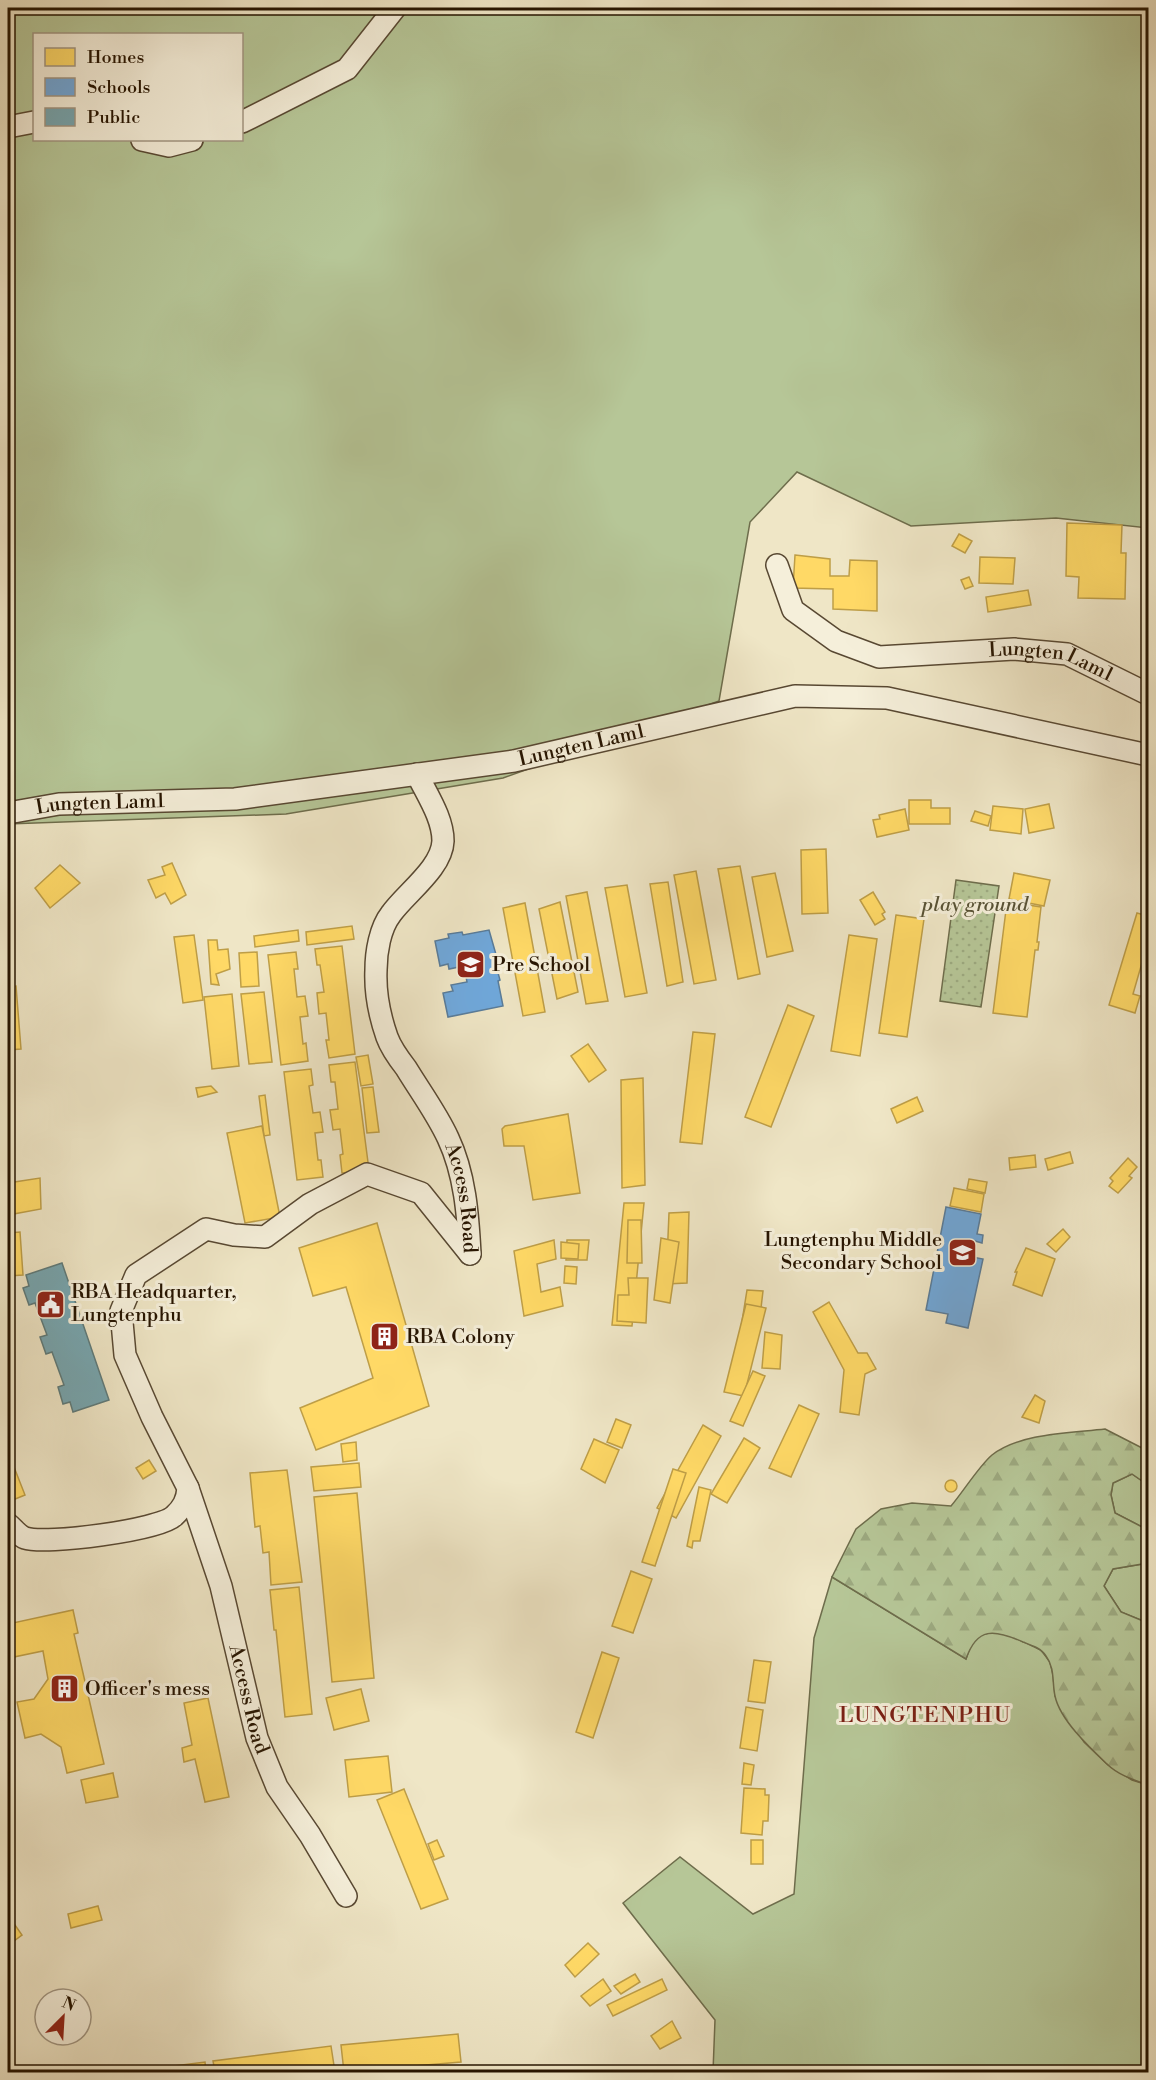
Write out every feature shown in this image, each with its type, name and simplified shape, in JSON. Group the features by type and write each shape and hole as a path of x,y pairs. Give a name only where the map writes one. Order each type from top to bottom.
{"street":[{"path":"243,121 347,69 394,8"},
{"path":"8,127 33,122"},
{"path":"146,141 169,146 188,141"},
{"name":"Lungten Lam1","path":"777,565 793,610 836,641 879,657 1014,649 1067,654 1149,694"},
{"name":"Lungten Lam1","path":"8,813 59,804 235,799 514,761 795,696 887,698 1149,755"},
{"name":"Access Road","path":"346,1896 310,1835 276,1787 261,1748 221,1586 188,1488 152,1417 125,1355 121,1311 136,1275 206,1229 234,1235 266,1237 310,1204 367,1174 421,1193 470,1254 468,1217 462,1178 449,1140 388,1039 377,992 376,956 389,916 437,862 442,850 443,839 438,818 417,774"},
{"path":"8,1524 25,1538 59,1540 152,1526 173,1517 187,1501 188,1488"}],"green space":[{"path":"8,8 1148,8 1148,528 1056,518 911,526 797,472 750,522 719,701 503,778 286,814 8,824"},
{"name":"play ground","path":"956,880 999,886 981,1007 940,1001"},
{"path":"1105,1429 1148,1451 1148,1485 1132,1474 1113,1483 1111,1495 1115,1513 1148,1530 1148,1563 1113,1569 1104,1586 1121,1612 1148,1623 1148,1667 1143,1675 1148,1678 1148,1785 1126,1777 1111,1768 1076,1733 1058,1705 1051,1665 1039,1649 995,1633 981,1636 975,1641 966,1659 832,1577 856,1529 881,1509 912,1503 951,1506 976,1472 992,1455 1004,1448 1017,1442 1046,1435"},
{"path":"1132,1474 1148,1485 1148,1530 1115,1513 1111,1495 1113,1483"},
{"path":"1148,1563 1148,1623 1121,1612 1104,1586 1113,1569"},
{"path":"832,1577 966,1659 971,1645 980,1635 995,1632 1011,1636 1041,1650 1050,1662 1055,1696 1084,1742 1108,1765 1132,1780 1148,1785 1148,2072 713,2072 715,2020 623,1903 680,1857 753,1914 794,1894 814,1638"}],"building: Homes":[{"path":"1067,523 1122,525 1121,553 1126,553 1125,599 1078,598 1079,577 1066,576"},
{"path":"959,534 972,541 965,553 952,546"},
{"path":"1143,550 1148,550 1148,575 1142,575"},
{"path":"795,555 830,559 830,576 849,576 850,560 877,561 877,611 833,609 833,589 793,588"},
{"path":"980,557 1015,558 1013,584 979,583"},
{"path":"969,577 973,586 965,589 961,580"},
{"path":"1028,590 1031,605 988,612 986,597"},
{"path":"909,800 931,800 931,808 950,808 950,824 909,824"},
{"path":"1049,804 1054,828 1029,833 1025,809"},
{"path":"993,806 1023,809 1021,834 990,830"},
{"path":"905,809 909,830 877,837 873,820 880,819 879,815"},
{"path":"975,811 991,816 988,826 971,821"},
{"path":"826,849 828,913 802,914 801,850"},
{"path":"172,863 186,895 171,904 165,893 156,898 148,880 165,875 162,867"},
{"path":"60,865 80,883 50,908 35,888"},
{"path":"740,866 760,974 738,979 718,869"},
{"path":"696,871 716,980 694,984 674,875"},
{"path":"775,873 793,951 767,957 752,877"},
{"path":"1014,873 1050,880 1044,906 1009,899"},
{"path":"668,882 683,982 667,986 650,884"},
{"path":"627,885 647,993 625,997 605,888"},
{"path":"587,892 608,1001 586,1004 566,896"},
{"path":"873,892 885,912 882,914 885,919 875,925 860,900"},
{"path":"560,902 578,992 557,999 539,909"},
{"path":"1007,902 1041,907 1038,950 1035,950 1027,1017 993,1013"},
{"path":"525,903 545,1012 523,1016 503,908"},
{"path":"1137,913 1148,916 1148,942 1133,994 1140,996 1135,1013 1109,1005"},
{"path":"896,915 924,919 907,1037 879,1033"},
{"path":"352,926 354,939 307,945 306,932"},
{"path":"298,930 299,941 255,947 254,936"},
{"path":"194,935 203,1000 183,1003 174,937"},
{"path":"849,935 877,939 860,1056 831,1051"},
{"path":"208,940 217,940 218,950 228,949 230,969 216,974 219,985 211,984"},
{"path":"342,946 355,1054 329,1058 326,1013 319,1014 317,993 324,992 315,949"},
{"path":"257,952 259,986 241,987 239,953"},
{"path":"296,952 298,969 294,969 297,997 305,996 308,1016 300,1017 303,1044 306,1043 308,1061 281,1065 268,955"},
{"path":"16,986 21,1049 8,1050 8,987"},
{"path":"264,992 272,1062 249,1064 241,994"},
{"path":"232,994 239,1066 212,1069 204,997"},
{"path":"788,1005 814,1016 771,1127 745,1117"},
{"path":"693,1032 715,1034 702,1144 680,1142"},
{"path":"588,1044 606,1070 589,1082 571,1056"},
{"path":"368,1055 373,1084 361,1086 356,1057"},
{"path":"355,1062 369,1170 342,1173 340,1155 343,1154 340,1129 333,1130 330,1110 338,1109 335,1082 331,1082 329,1065"},
{"path":"311,1069 313,1085 309,1086 313,1113 320,1112 323,1132 315,1133 318,1160 321,1160 323,1177 297,1180 284,1072"},
{"path":"643,1078 645,1185 622,1188 621,1080"},
{"path":"211,1086 217,1092 198,1097 196,1088"},
{"path":"373,1087 379,1132 367,1133 362,1088"},
{"path":"265,1095 270,1135 264,1136 259,1096"},
{"path":"917,1097 923,1111 897,1123 891,1109"},
{"path":"568,1114 580,1193 533,1200 524,1146 504,1146 502,1129 505,1126"},
{"path":"262,1126 280,1217 245,1223 227,1133"},
{"path":"1070,1152 1073,1163 1048,1170 1045,1159"},
{"path":"1035,1155 1036,1167 1010,1170 1009,1158"},
{"path":"1128,1158 1137,1167 1129,1176 1132,1178 1118,1193 1109,1186 1113,1181 1110,1178"},
{"path":"40,1178 41,1209 8,1215 8,1183"},
{"path":"969,1179 987,1182 985,1193 967,1189"},
{"path":"954,1188 984,1194 981,1212 950,1206"},
{"path":"624,1203 644,1203 632,1326 612,1325"},
{"path":"689,1212 687,1283 666,1284 669,1213"},
{"path":"628,1220 641,1220 642,1263 627,1263"},
{"name":"RBA Colony","path":"377,1223 429,1406 316,1450 300,1408 373,1378 346,1287 313,1296 299,1248"},
{"path":"1063,1229 1070,1237 1056,1252 1047,1244"},
{"path":"20,1232 23,1275 8,1276 8,1233"},
{"path":"661,1238 679,1242 670,1303 654,1300"},
{"path":"554,1240 556,1259 537,1264 541,1292 560,1287 563,1306 524,1316 514,1251"},
{"path":"567,1240 589,1240 587,1260 566,1260"},
{"path":"561,1242 579,1244 578,1259 561,1258"},
{"path":"1026,1248 1055,1259 1042,1296 1013,1285 1017,1272 1015,1272"},
{"path":"565,1266 577,1267 576,1284 564,1283"},
{"path":"628,1278 648,1278 646,1323 617,1321 618,1295 629,1295"},
{"path":"747,1290 763,1291 757,1342 739,1340"},
{"path":"829,1302 858,1353 867,1353 876,1369 865,1374 859,1415 840,1412 844,1370 813,1312"},
{"path":"746,1304 766,1308 744,1396 724,1392"},
{"path":"765,1332 782,1335 780,1369 762,1368"},
{"path":"753,1371 765,1376 743,1426 730,1421"},
{"path":"1035,1395 1045,1401 1039,1423 1022,1417"},
{"path":"799,1405 819,1414 791,1477 769,1468"},
{"path":"616,1419 631,1425 622,1448 607,1442"},
{"path":"703,1425 721,1436 676,1518 657,1508"},
{"path":"744,1438 760,1448 727,1503 711,1494"},
{"path":"594,1439 619,1450 605,1483 581,1469"},
{"path":"356,1442 357,1460 343,1462 341,1444"},
{"path":"149,1460 156,1471 143,1479 136,1468"},
{"path":"359,1463 361,1487 314,1491 311,1467"},
{"path":"14,1467 25,1495 8,1502 8,1470"},
{"path":"673,1469 686,1473 655,1566 642,1562"},
{"path":"287,1470 302,1582 271,1585 269,1552 263,1553 260,1526 255,1527 250,1473"},
{"path":"953,1480 957,1486 953,1492 949,1492 945,1484"},
{"path":"699,1487 711,1490 700,1541 693,1541 692,1548 687,1546"},
{"path":"357,1493 374,1678 332,1682 314,1497"},
{"path":"631,1571 652,1579 633,1633 612,1626"},
{"path":"299,1587 312,1714 285,1717 270,1590"},
{"name":"Officer's mess","path":"73,1610 78,1633 74,1634 104,1764 67,1773 61,1747 41,1734 25,1738 17,1702 34,1699 48,1679 43,1651 9,1658 8,1624"},
{"path":"602,1652 619,1658 593,1738 576,1732"},
{"path":"754,1660 771,1662 765,1703 748,1701"},
{"path":"361,1689 369,1721 334,1730 326,1698"},
{"path":"208,1698 229,1797 205,1802 195,1759 184,1762 182,1748 192,1745 184,1703"},
{"path":"746,1707 763,1710 757,1751 740,1748"},
{"path":"388,1756 392,1792 349,1797 345,1760"},
{"path":"744,1763 754,1765 751,1785 742,1784"},
{"path":"113,1773 118,1797 86,1803 81,1780"},
{"path":"744,1788 765,1789 765,1795 769,1795 768,1821 763,1821 762,1835 741,1833"},
{"path":"404,1789 448,1899 421,1909 377,1800"},
{"path":"437,1840 444,1856 434,1860 428,1844"},
{"path":"751,1840 763,1840 763,1864 751,1864"},
{"path":"98,1906 102,1920 71,1928 68,1914"},
{"path":"8,1915 22,1935 14,1941 8,1933"},
{"path":"588,1943 599,1954 575,1977 565,1965"},
{"path":"635,1974 640,1982 621,1994 614,1986"},
{"path":"603,1979 611,1991 590,2006 581,1996"},
{"path":"662,1979 667,1990 613,2016 607,2005"},
{"path":"672,2021 681,2038 660,2049 651,2036"},
{"path":"458,2034 461,2062 344,2072 341,2045"},
{"path":"331,2046 335,2072 215,2072 213,2061"},
{"path":"205,2062 206,2072 126,2072"}],"building: Schools":[{"path":"489,930 497,958 494,958 500,980 498,981 503,1006 448,1017 443,993 453,991 451,985 467,982 464,966 449,969 448,964 440,966 435,941 449,938 448,934 462,932 463,935"},
{"path":"946,1207 981,1214 977,1234 983,1235 982,1243 975,1241 972,1257 983,1259 968,1328 946,1323 948,1314 926,1310"}],"building: Public":[{"path":"62,1263 109,1400 73,1412 70,1402 63,1404 58,1387 64,1385 52,1352 46,1354 40,1337 47,1335 35,1303 29,1305 23,1288 29,1286 26,1275"}],"place":[{"name":"Pre School","path":"471,965"},
{"name":"Lungtenphu Middle Secondary School","path":"963,1252"},
{"name":"RBA Headquarter, Lungtenphu","path":"50,1304"},
{"name":"RBA Colony","path":"385,1337"},
{"name":"Officer's mess","path":"64,1689"}],"district":[{"name":"LUNGTENPHU","path":"925,1715"}]}
